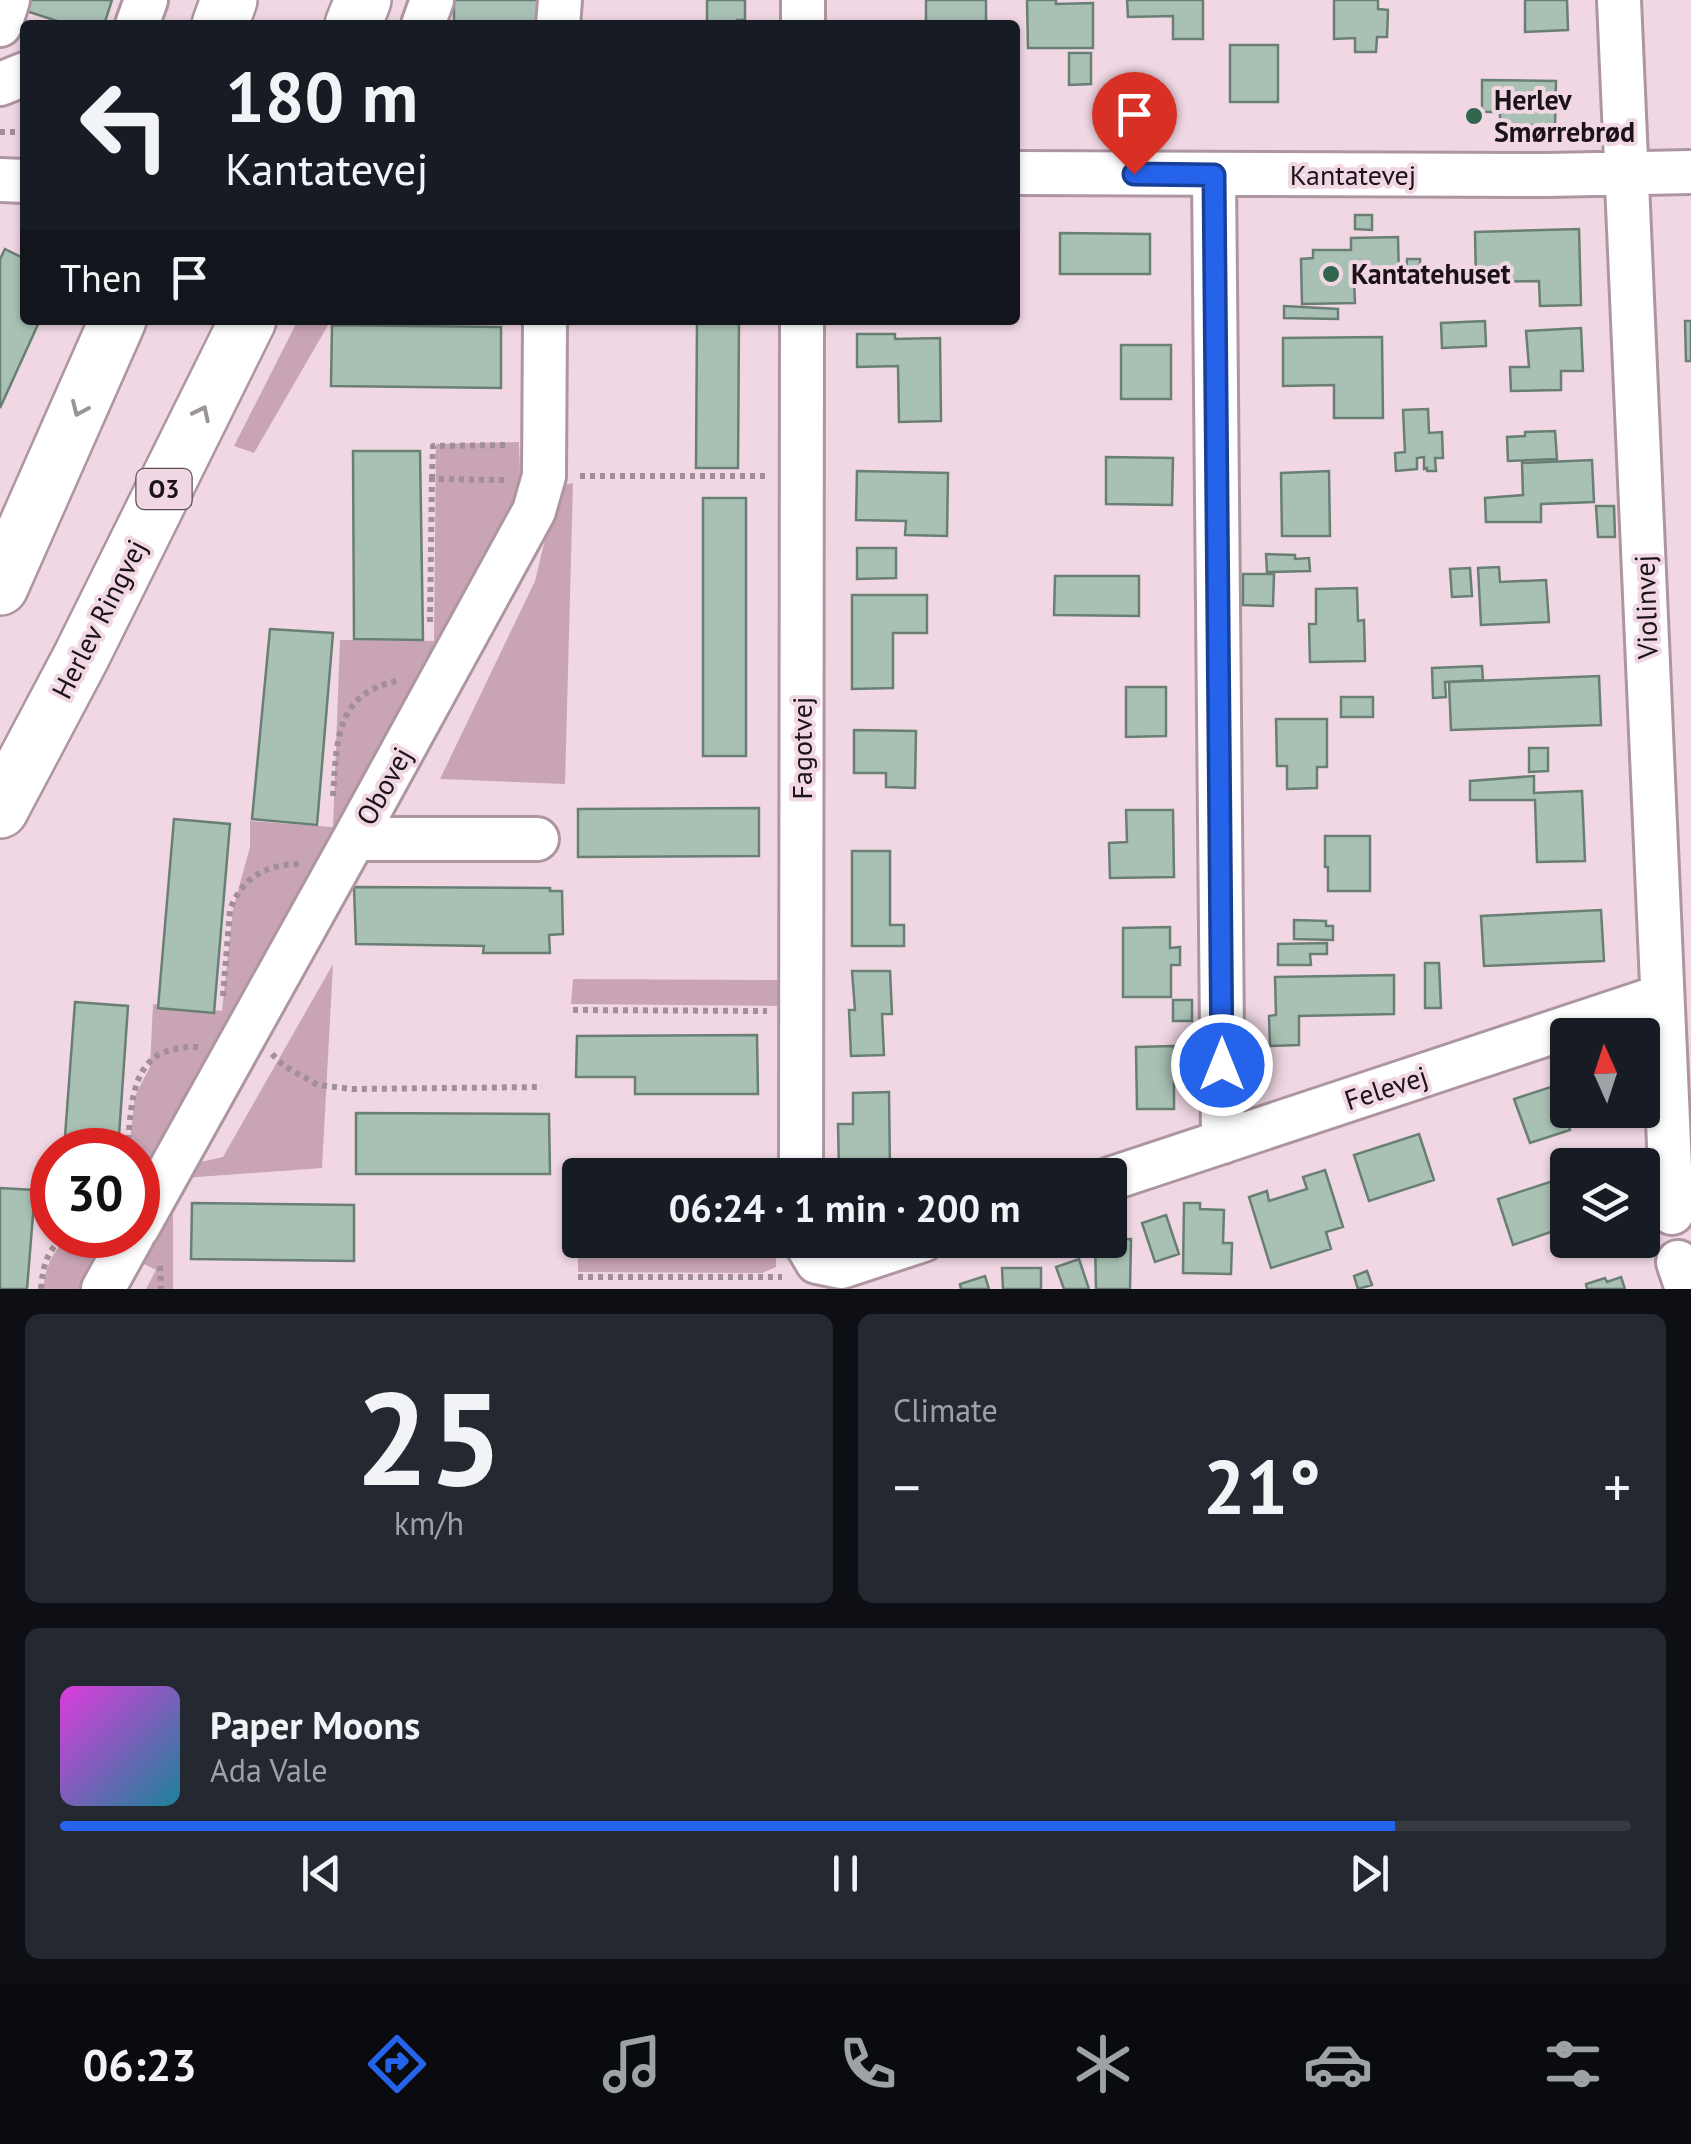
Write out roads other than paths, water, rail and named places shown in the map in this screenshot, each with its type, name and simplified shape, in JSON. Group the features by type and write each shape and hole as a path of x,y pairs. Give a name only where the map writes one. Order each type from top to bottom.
{"main road":[{"path":"0,588 116,325"},
{"name":"Herlev Ringvej","path":"0,810 81,658 246,325"}],"street":[{"path":"0,25 8,0"},
{"name":"Violinvej","path":"1620,0 1672,1213"},
{"name":"Kantatevej","path":"1020,174 1691,172"},
{"path":"1214,175 1223,1142"},
{"name":"Obovej","path":"160,1188 534,511 543,467 544,325"},
{"name":"Fagotvej","path":"801,1158 802,325"},
{"path":"358,832 538,839"},
{"name":"Felevej","path":"1127,1173 1662,996"},
{"path":"103,1289 121,1258"},
{"path":"824,1258 841,1267 868,1258"}],"place":[{"name":"Herlev Smørrebrød","path":"1474,116"},
{"name":"Kantatehuset","path":"1331,274"}]}
